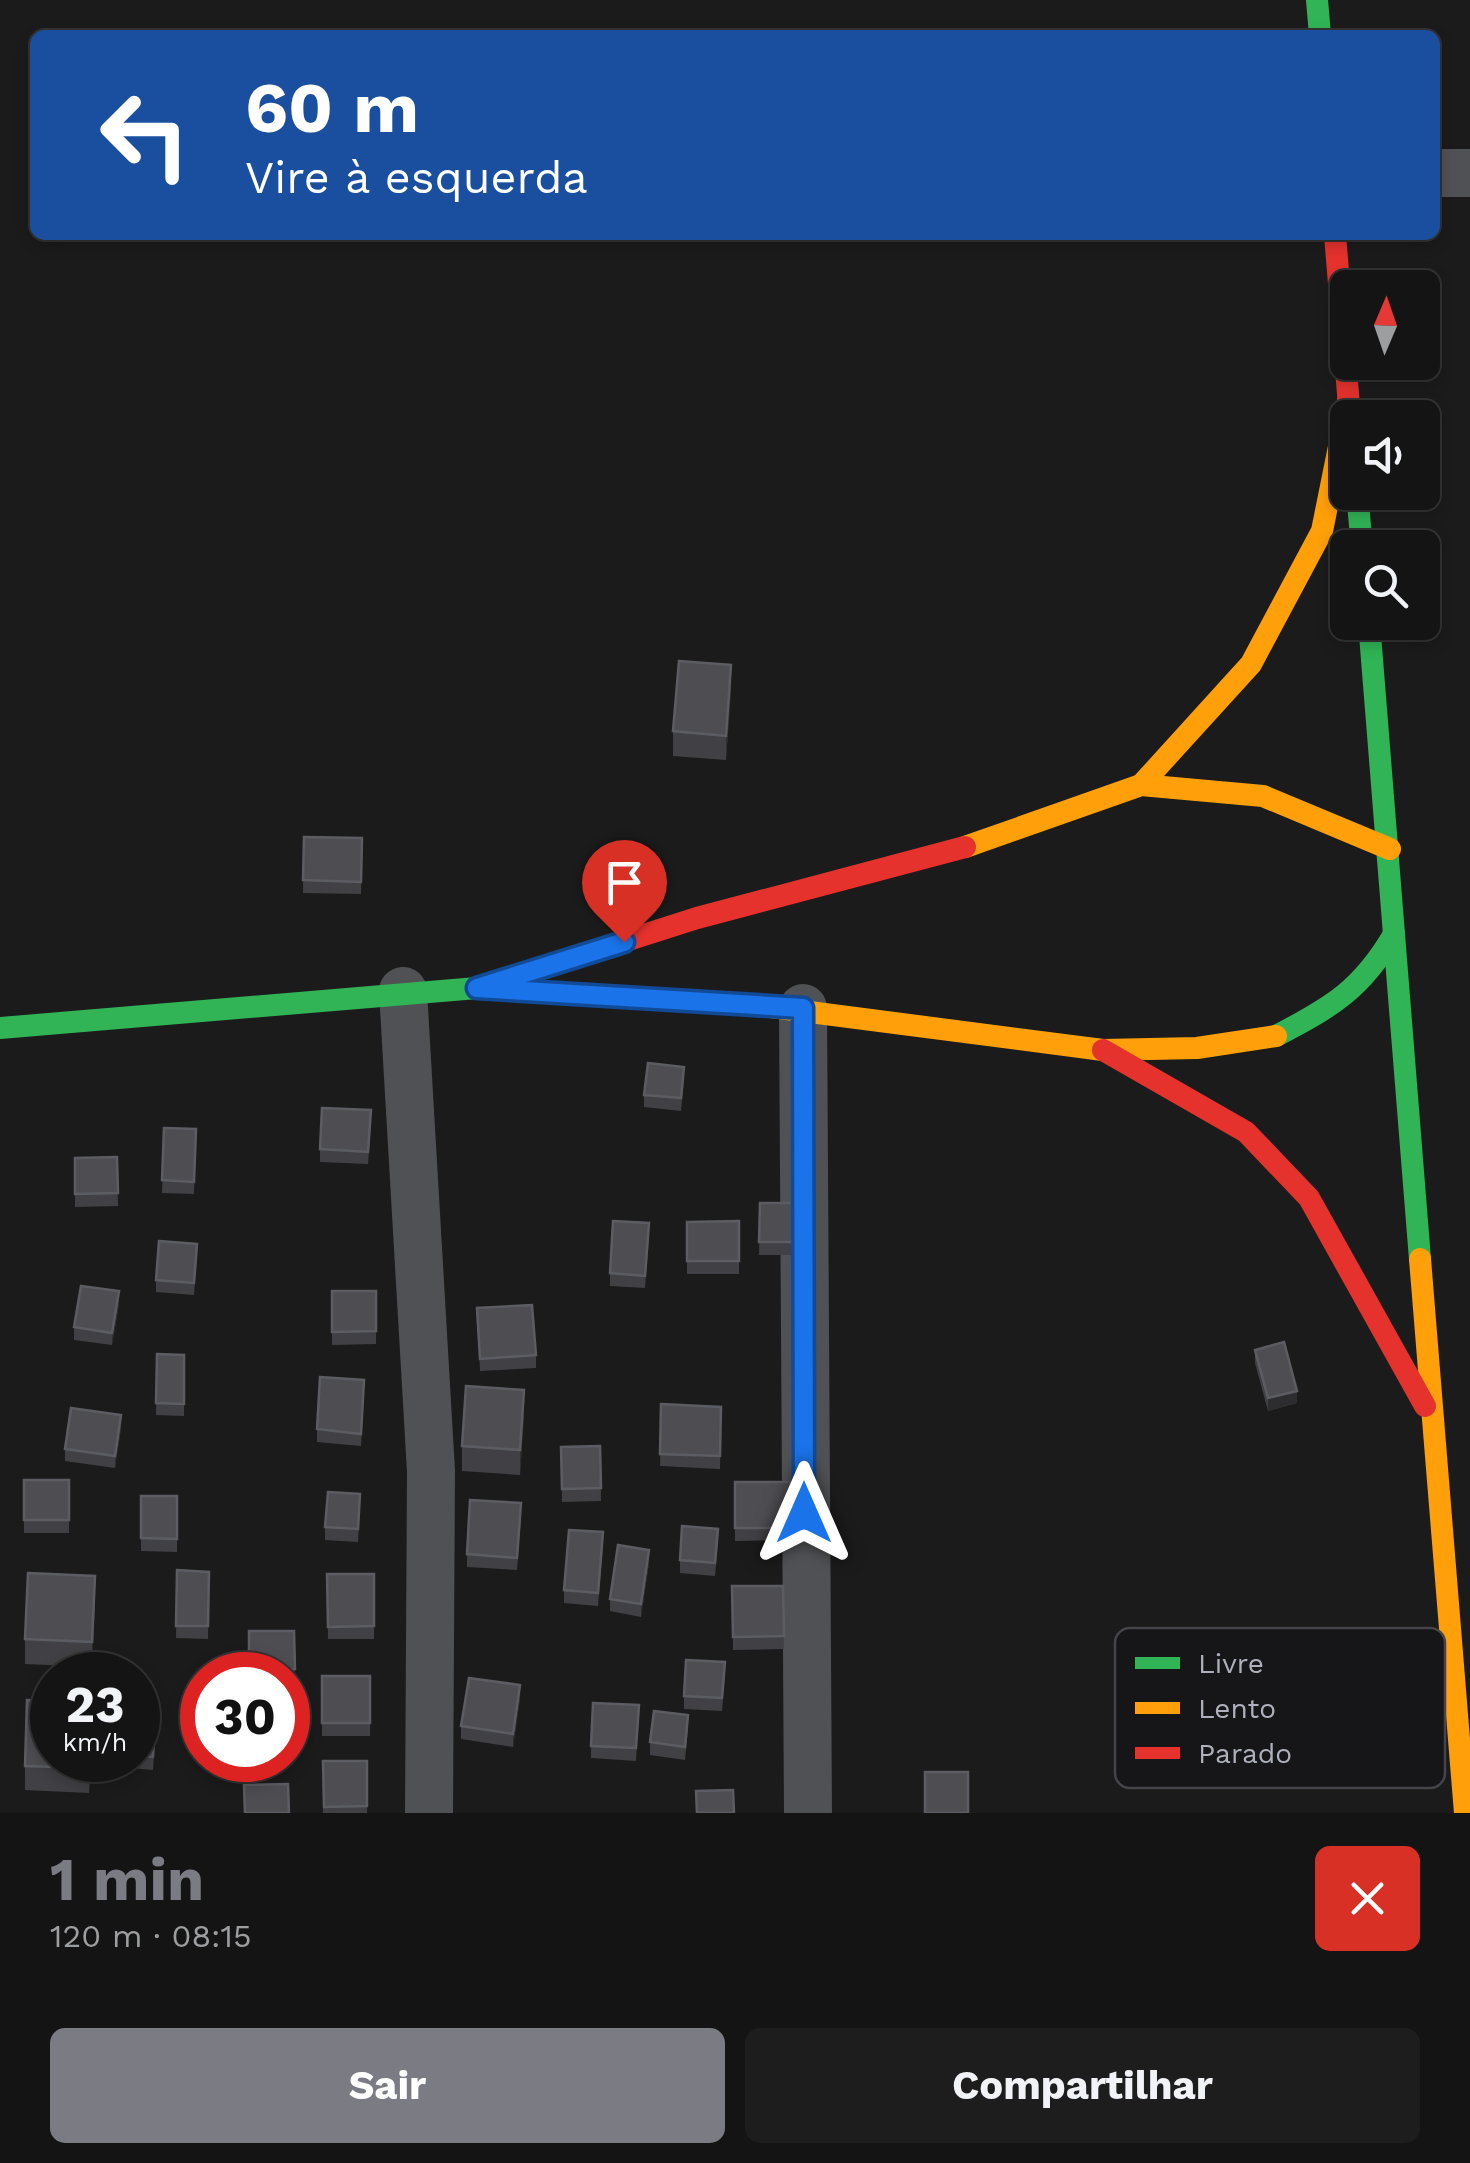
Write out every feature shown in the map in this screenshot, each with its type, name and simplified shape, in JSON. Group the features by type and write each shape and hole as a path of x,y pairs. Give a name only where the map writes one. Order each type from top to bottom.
{"main road":[{"path":"1317,0 1320,30"},
{"path":"1335,240 1348,400"},
{"path":"1141,786 1250,664 1322,531 1330,495"},
{"path":"1371,640 1466,1813"},
{"path":"477,988 697,918 971,846 1141,786 1263,796 1390,850"},
{"path":"0,1028 403,991 477,988 803,1008 1103,1050 1197,1048 1276,1036 1335,1005 1372,972 1394,934"},
{"path":"1103,1050 1246,1132 1310,1198 1436,1426"}],"street":[{"path":"1440,173 1470,173"},
{"path":"403,991 431,1471 429,1813"},
{"path":"803,1008 808,1813"}],"building":[{"path":"679,661 731,665 726,736 673,731"},
{"path":"304,837 362,838 361,882 303,880"},
{"path":"648,1063 684,1067 681,1098 644,1095"},
{"path":"322,1108 371,1110 368,1152 320,1149"},
{"path":"164,1128 196,1129 194,1182 162,1180"},
{"path":"117,1157 118,1193 75,1194 75,1158"},
{"path":"760,1203 795,1203 794,1242 759,1242"},
{"path":"613,1221 649,1223 645,1276 610,1273"},
{"path":"739,1221 739,1261 687,1261 687,1222"},
{"path":"159,1241 197,1244 194,1283 156,1280"},
{"path":"81,1286 119,1291 112,1333 74,1327"},
{"path":"332,1291 376,1291 376,1331 332,1332"},
{"path":"532,1305 536,1355 480,1359 477,1308"},
{"path":"1284,1342 1297,1391 1268,1398 1255,1350"},
{"path":"157,1354 184,1355 184,1404 156,1403"},
{"path":"320,1377 364,1380 361,1434 317,1429"},
{"path":"466,1386 524,1390 520,1450 462,1446"},
{"path":"661,1404 721,1407 720,1456 660,1454"},
{"path":"71,1408 121,1415 115,1456 65,1449"},
{"path":"600,1446 601,1488 562,1489 561,1447"},
{"path":"24,1480 69,1480 69,1520 24,1520"},
{"path":"735,1482 793,1482 793,1528 735,1528"},
{"path":"328,1492 360,1494 358,1529 325,1527"},
{"path":"141,1496 177,1496 177,1539 141,1538"},
{"path":"470,1500 521,1503 517,1558 467,1554"},
{"path":"682,1526 718,1529 715,1563 680,1560"},
{"path":"569,1530 603,1532 598,1593 564,1590"},
{"path":"618,1545 649,1550 641,1604 610,1599"},
{"path":"177,1570 209,1572 208,1626 176,1626"},
{"path":"28,1573 95,1576 92,1642 25,1639"},
{"path":"327,1574 374,1574 374,1626 328,1627"},
{"path":"732,1586 783,1586 784,1636 733,1637"},
{"path":"249,1631 294,1631 295,1652 249,1652"},
{"path":"686,1660 725,1662 722,1698 684,1696"},
{"path":"322,1676 370,1676 370,1723 322,1723"},
{"path":"469,1678 520,1685 513,1734 461,1726"},
{"path":"27,1700 30,1700 30,1766 25,1766"},
{"path":"593,1703 639,1705 636,1748 591,1746"},
{"path":"654,1711 688,1715 685,1747 650,1742"},
{"path":"323,1761 367,1761 367,1806 324,1807"},
{"path":"925,1772 968,1772 968,1813 925,1813"},
{"path":"288,1784 289,1813 245,1813 244,1785"},
{"path":"733,1790 734,1813 697,1813 696,1791"}],"traffic: fast":[{"path":"1317,0 1320,30"},
{"path":"1359,510 1360,530"},
{"path":"1370,640 1420,1259"},
{"path":"1276,1036 1344,995 1370,969 1394,934"},
{"path":"0,1028 477,988 763,1006"}],"traffic: slow":[{"path":"1141,785 1251,664 1322,531 1330,491"},
{"path":"965,847 1141,785 1263,796 1390,849"},
{"path":"763,1006 1103,1050 1197,1048 1276,1036"},
{"path":"1420,1259 1465,1813"}],"traffic: jam":[{"path":"1335,240 1349,400"},
{"path":"509,978 697,918 965,847"},
{"path":"1103,1050 1246,1132 1309,1198 1425,1406"}],"route":[{"path":"624,942 477,988 803,1008 804,1513"}]}
